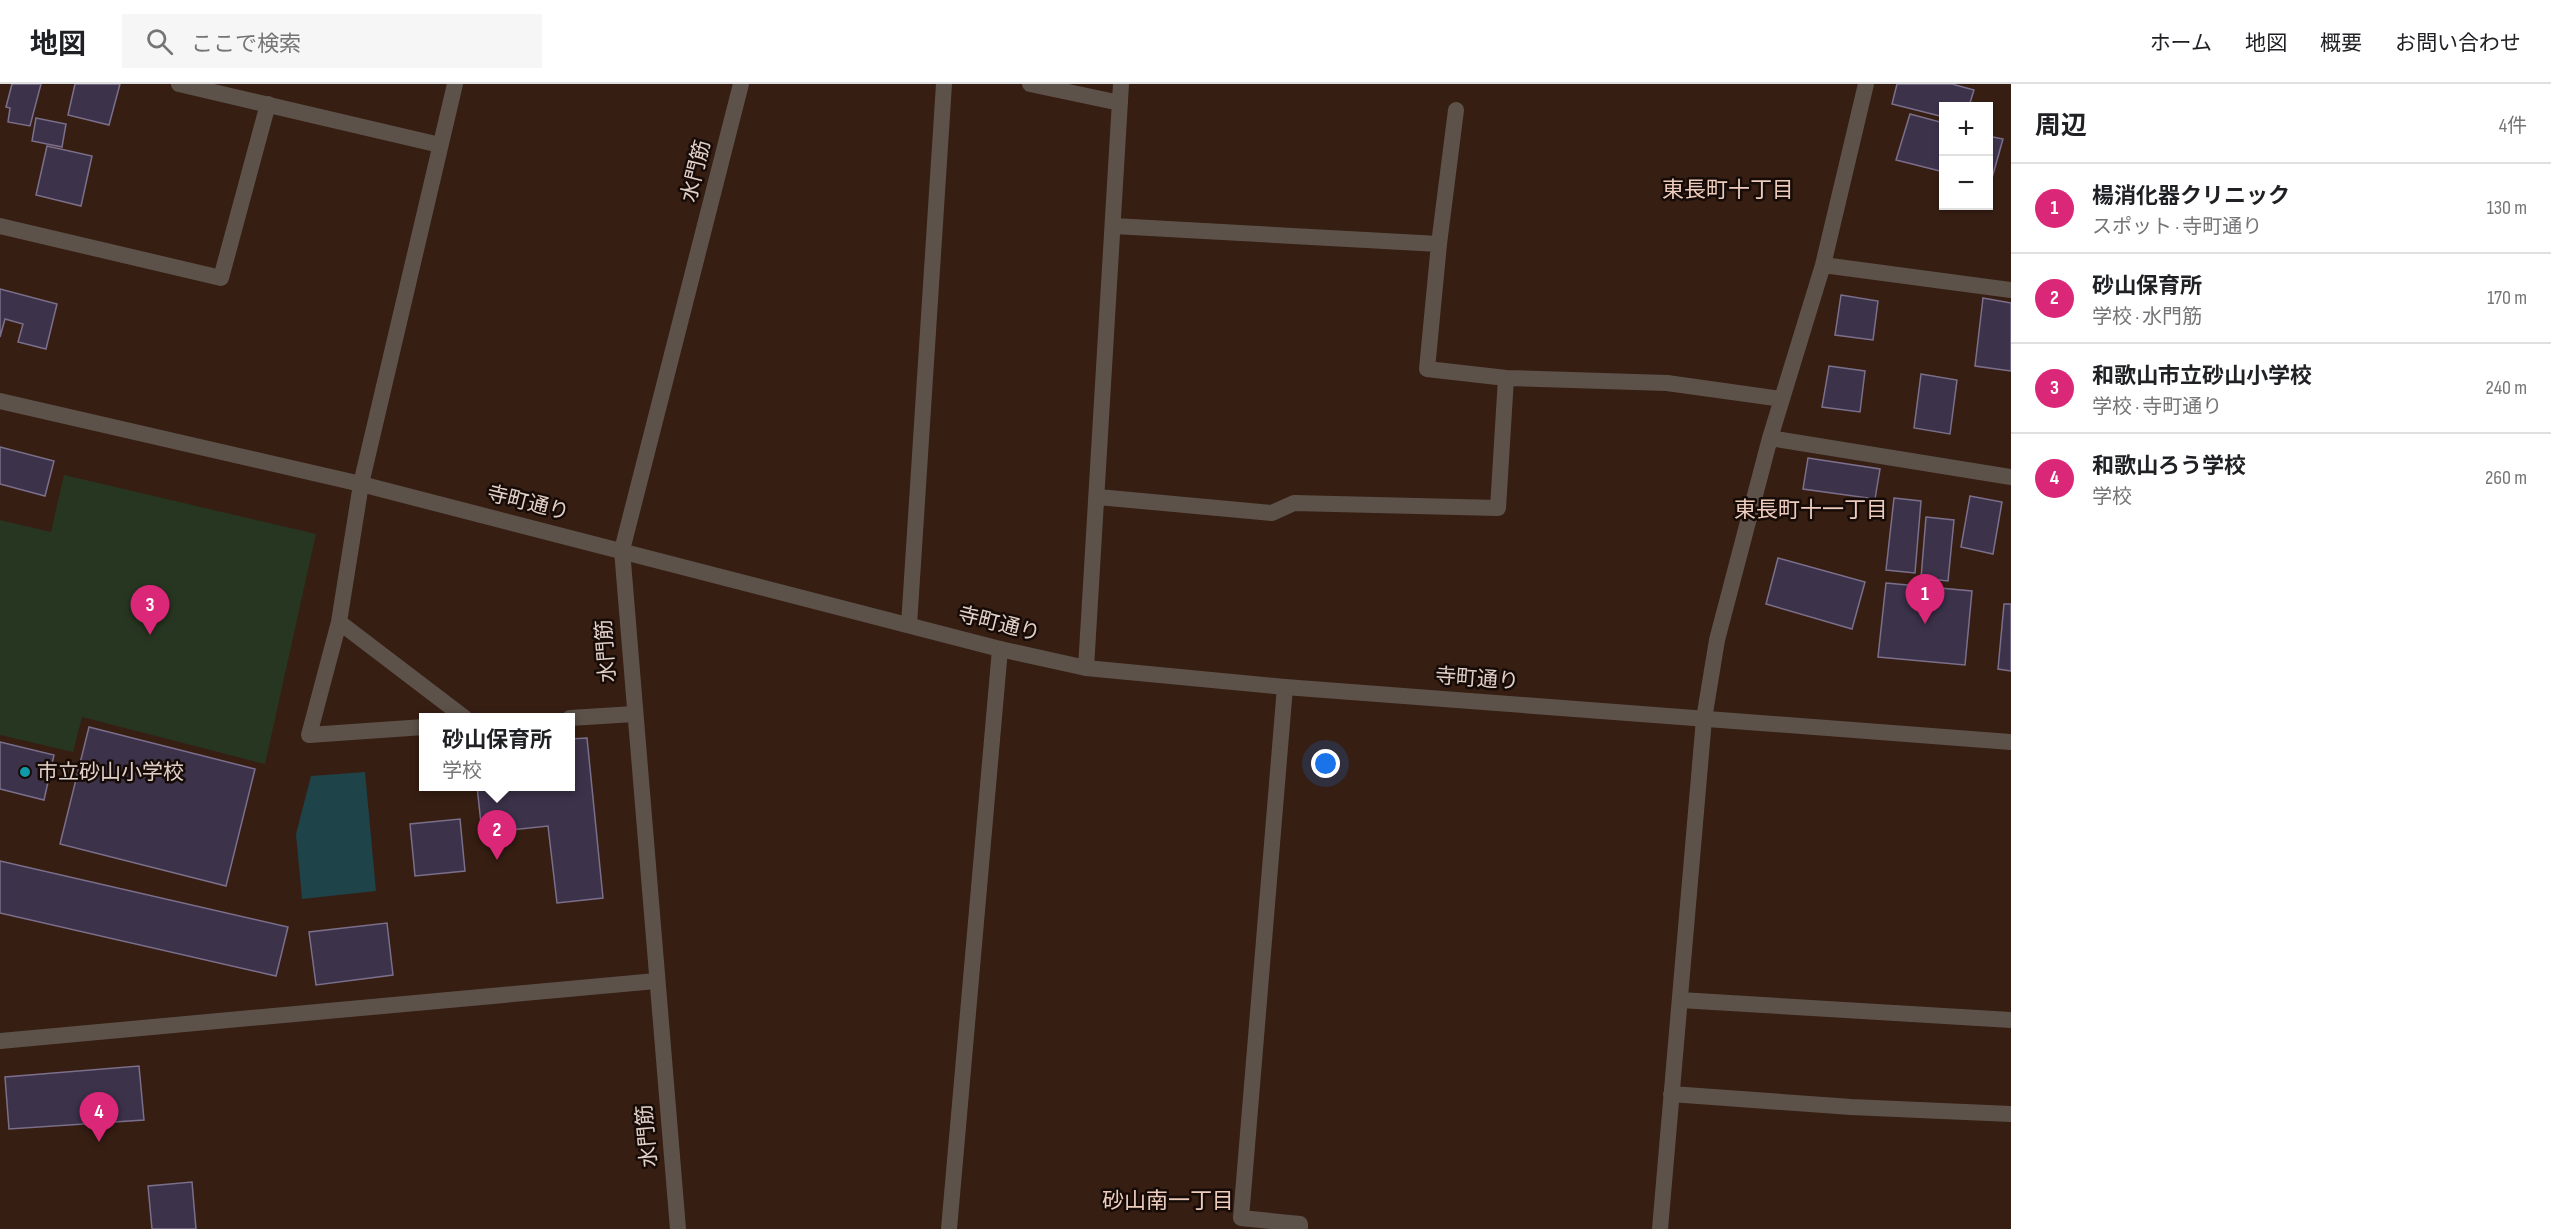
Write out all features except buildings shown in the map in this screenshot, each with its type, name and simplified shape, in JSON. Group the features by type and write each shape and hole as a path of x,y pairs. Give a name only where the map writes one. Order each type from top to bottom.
{"street":[{"path":"179,84 440,145"},
{"path":"419,727 309,735 339,622 361,484 455,84"},
{"name":"水門筋","path":"678,1229 622,550 741,84"},
{"path":"909,625 944,84"},
{"path":"1030,84 1120,103"},
{"path":"1086,668 1121,84"},
{"path":"1660,1229 1704,719 1717,640 1770,438 1823,265 1866,84"},
{"path":"0,226 221,278 267,104"},
{"path":"1456,111 1439,244 1427,369 1506,378 1667,383 1782,399"},
{"path":"1114,226 1439,244"},
{"path":"1823,265 2011,290"},
{"path":"1098,497 1272,513 1294,503 1498,508 1506,378"},
{"name":"寺町通り","path":"0,401 361,484 999,649 1086,668 1285,687 2011,742"},
{"path":"1770,438 2011,477"},
{"path":"339,622 460,713"},
{"path":"949,1229 999,649"},
{"path":"1285,687 1241,1218 1300,1224 1300,1229"},
{"path":"575,718 634,714"},
{"path":"0,1041 656,981"},
{"path":"1680,1000 2011,1020"},
{"path":"1671,1094 1851,1107 2011,1114"}],"green space":[{"path":"64,475 316,534 265,764 82,717 73,752 0,735 0,520 51,532"}],"water":[{"path":"365,772 376,891 302,899 296,834 311,776"}],"place":[{"name":"楊消化器クリニック","path":"1925,624"},
{"name":"和歌山市立砂山小学校","path":"150,635"},
{"name":"市立砂山小学校","path":"25,772"},
{"name":"砂山保育所","path":"497,860"},
{"name":"和歌山ろう学校","path":"99,1142"}],"district":[{"name":"東長町十丁目","path":"1728,190"},
{"name":"東長町十一丁目","path":"1811,510"},
{"name":"砂山南一丁目","path":"1168,1201"}]}
